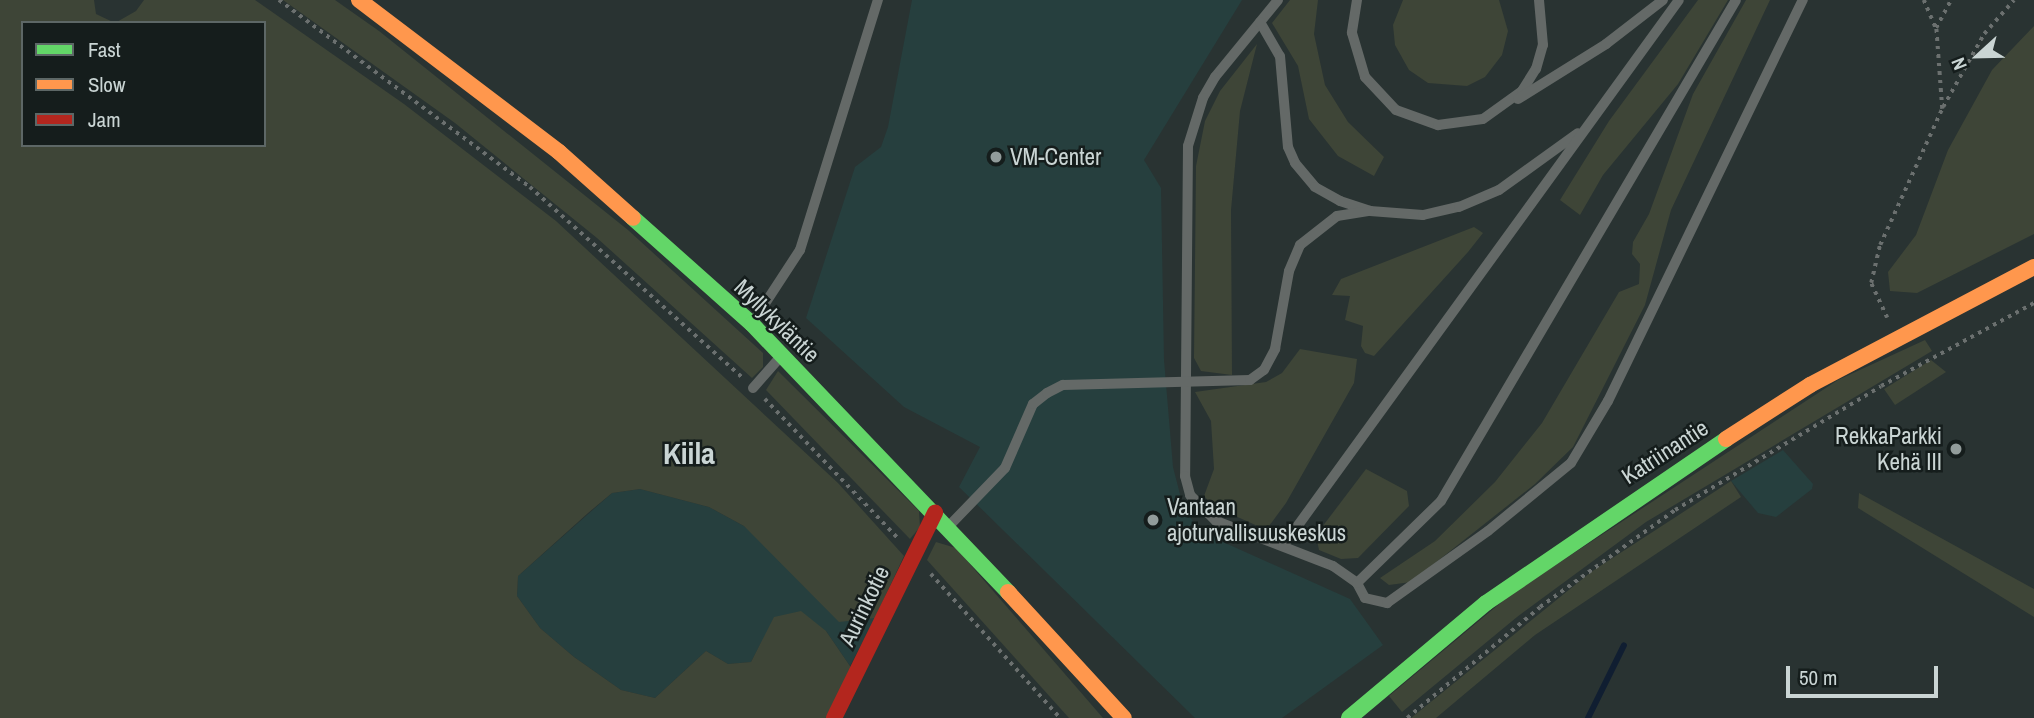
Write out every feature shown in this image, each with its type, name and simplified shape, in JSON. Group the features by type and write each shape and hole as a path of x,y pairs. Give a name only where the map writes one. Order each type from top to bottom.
{"main road":[{"name":"Myllykyläntie","path":"359,0 559,152 752,324 935,513 1124,718"},
{"name":"Katriinantie","path":"1349,718 1486,603 1564,546 1787,400 1898,335 2034,267"},
{"name":"Aurinkotie","path":"834,718 935,513"}],"lane":[{"path":"752,324 800,250 878,0"},
{"path":"1278,0 1203,98 1188,146 1183,380 1185,476 1190,495 1216,521 1333,566 1357,583 1365,598 1374,602 1395,600 1571,463 1608,401 1803,0"},
{"path":"1357,0 1352,33 1356,56 1371,86 1396,110 1416,120 1461,125 1504,108 1606,44 1663,0"},
{"path":"1504,108 1536,69 1544,20 1539,0"},
{"path":"1283,546 1679,0"},
{"path":"1357,583 1441,500 1737,0"},
{"path":"1259,22 1272,39 1285,82 1288,147 1295,163 1315,187 1370,211"},
{"path":"948,527 1005,468 1033,404 1047,393 1063,385 1250,380 1264,370 1275,349 1289,271 1300,245 1337,216 1370,211 1423,215 1460,207 1499,190 1586,127"},
{"path":"754,388 782,355"}],"path":[{"path":"278,0 530,187 754,388 812,444 1060,718"},
{"path":"1924,0 1936,28 1942,109"},
{"path":"1936,28 1951,0"},
{"path":"1898,335 1871,283 1880,245 1942,109 1984,34 2014,0"},
{"path":"1407,718 1540,607 1675,510 1881,386 2034,303"}],"shaded area":[{"path":"912,0 1242,0 1144,160 1161,188 1164,360 1173,467 1183,506 1194,523 1223,542 1350,599 1383,645 1282,718 1195,718 959,487 980,447 904,407 806,318 855,167 881,147 888,127"},
{"path":"1783,450 1813,484 1812,489 1776,517 1758,513 1731,481"},
{"path":"640,489 709,507 744,526 875,618 850,666 826,631 761,643 751,662 728,664 706,651 655,698 621,690 574,657 540,628 517,596 518,576 612,493"}],"green space":[{"path":"0,0 94,0 96,14 111,21 21,21 21,147 266,147 266,21 118,21 136,11 144,0 255,0 404,104 556,221 838,483 904,556 875,618 839,622 744,526 709,507 640,489 612,493 588,513 518,576 517,596 540,628 574,657 621,690 655,698 706,651 728,664 751,662 774,617 801,611 826,631 852,669 827,718 0,718"},
{"path":"283,0 335,0 379,31 628,230 763,353 763,367 752,378 597,238 455,123"},
{"path":"1290,0 1318,0 1314,34 1325,85 1348,122 1384,157 1374,176 1338,156 1309,119 1298,66 1272,23"},
{"path":"1403,0 1499,0 1508,31 1502,55 1485,77 1467,86 1428,83 1409,70 1395,45 1393,25"},
{"path":"1698,0 1728,0 1678,84 1603,175 1580,215 1560,200 1609,121"},
{"path":"1746,0 1770,0 1671,210 1645,305 1573,447 1535,484 1411,582 1389,585 1380,578 1435,541 1495,482 1542,423 1619,292 1639,284 1640,264 1632,254 1633,242 1649,214 1693,94"},
{"path":"2034,26 2034,234 1917,293 1890,291 1888,272 1916,235 1948,150 1992,70"},
{"path":"1257,44 1240,111 1231,210 1232,375 1201,371 1194,358 1196,166 1205,121 1220,91"},
{"path":"1474,227 1483,233 1468,252 1374,356 1365,353 1361,346 1363,326 1345,320 1350,296 1332,295 1341,279"},
{"path":"1925,340 1932,351 1646,522 1517,617 1402,712 1389,696 1510,595 1838,380"},
{"path":"1300,349 1357,359 1354,383 1286,503 1269,526 1262,528 1213,506 1204,496 1214,469 1211,421 1195,392 1266,382 1282,373"},
{"path":"1931,360 1946,372 1895,405 1884,389"},
{"path":"778,371 919,511 920,527 910,539 766,390"},
{"path":"1366,469 1407,491 1409,506 1358,558 1341,559 1319,550 1316,535"},
{"path":"1731,481 1741,497 1535,635 1436,718 1411,718 1591,572"},
{"path":"1859,493 2034,589 2034,617 1858,508"},
{"path":"936,542 956,548 1103,718 1069,718 927,560"}],"waterway":[{"path":"1588,718 1624,645"}],"traffic: fast":[{"path":"633,218 752,324 1008,592"},
{"path":"1349,718 1486,603 1726,439"}],"traffic: slow":[{"path":"359,0 559,152 633,218"},
{"path":"1726,439 1810,385 2034,267"},
{"path":"1008,592 1124,718"}],"traffic: jam":[{"path":"834,718 935,513"}],"place":[{"name":"VM-Center","path":"996,157"},
{"name":"RekkaParkki Kehä III","path":"1956,449"},
{"name":"Vantaan ajoturvallisuuskeskus","path":"1153,520"}],"district":[{"name":"Kiila","path":"689,453"}]}
